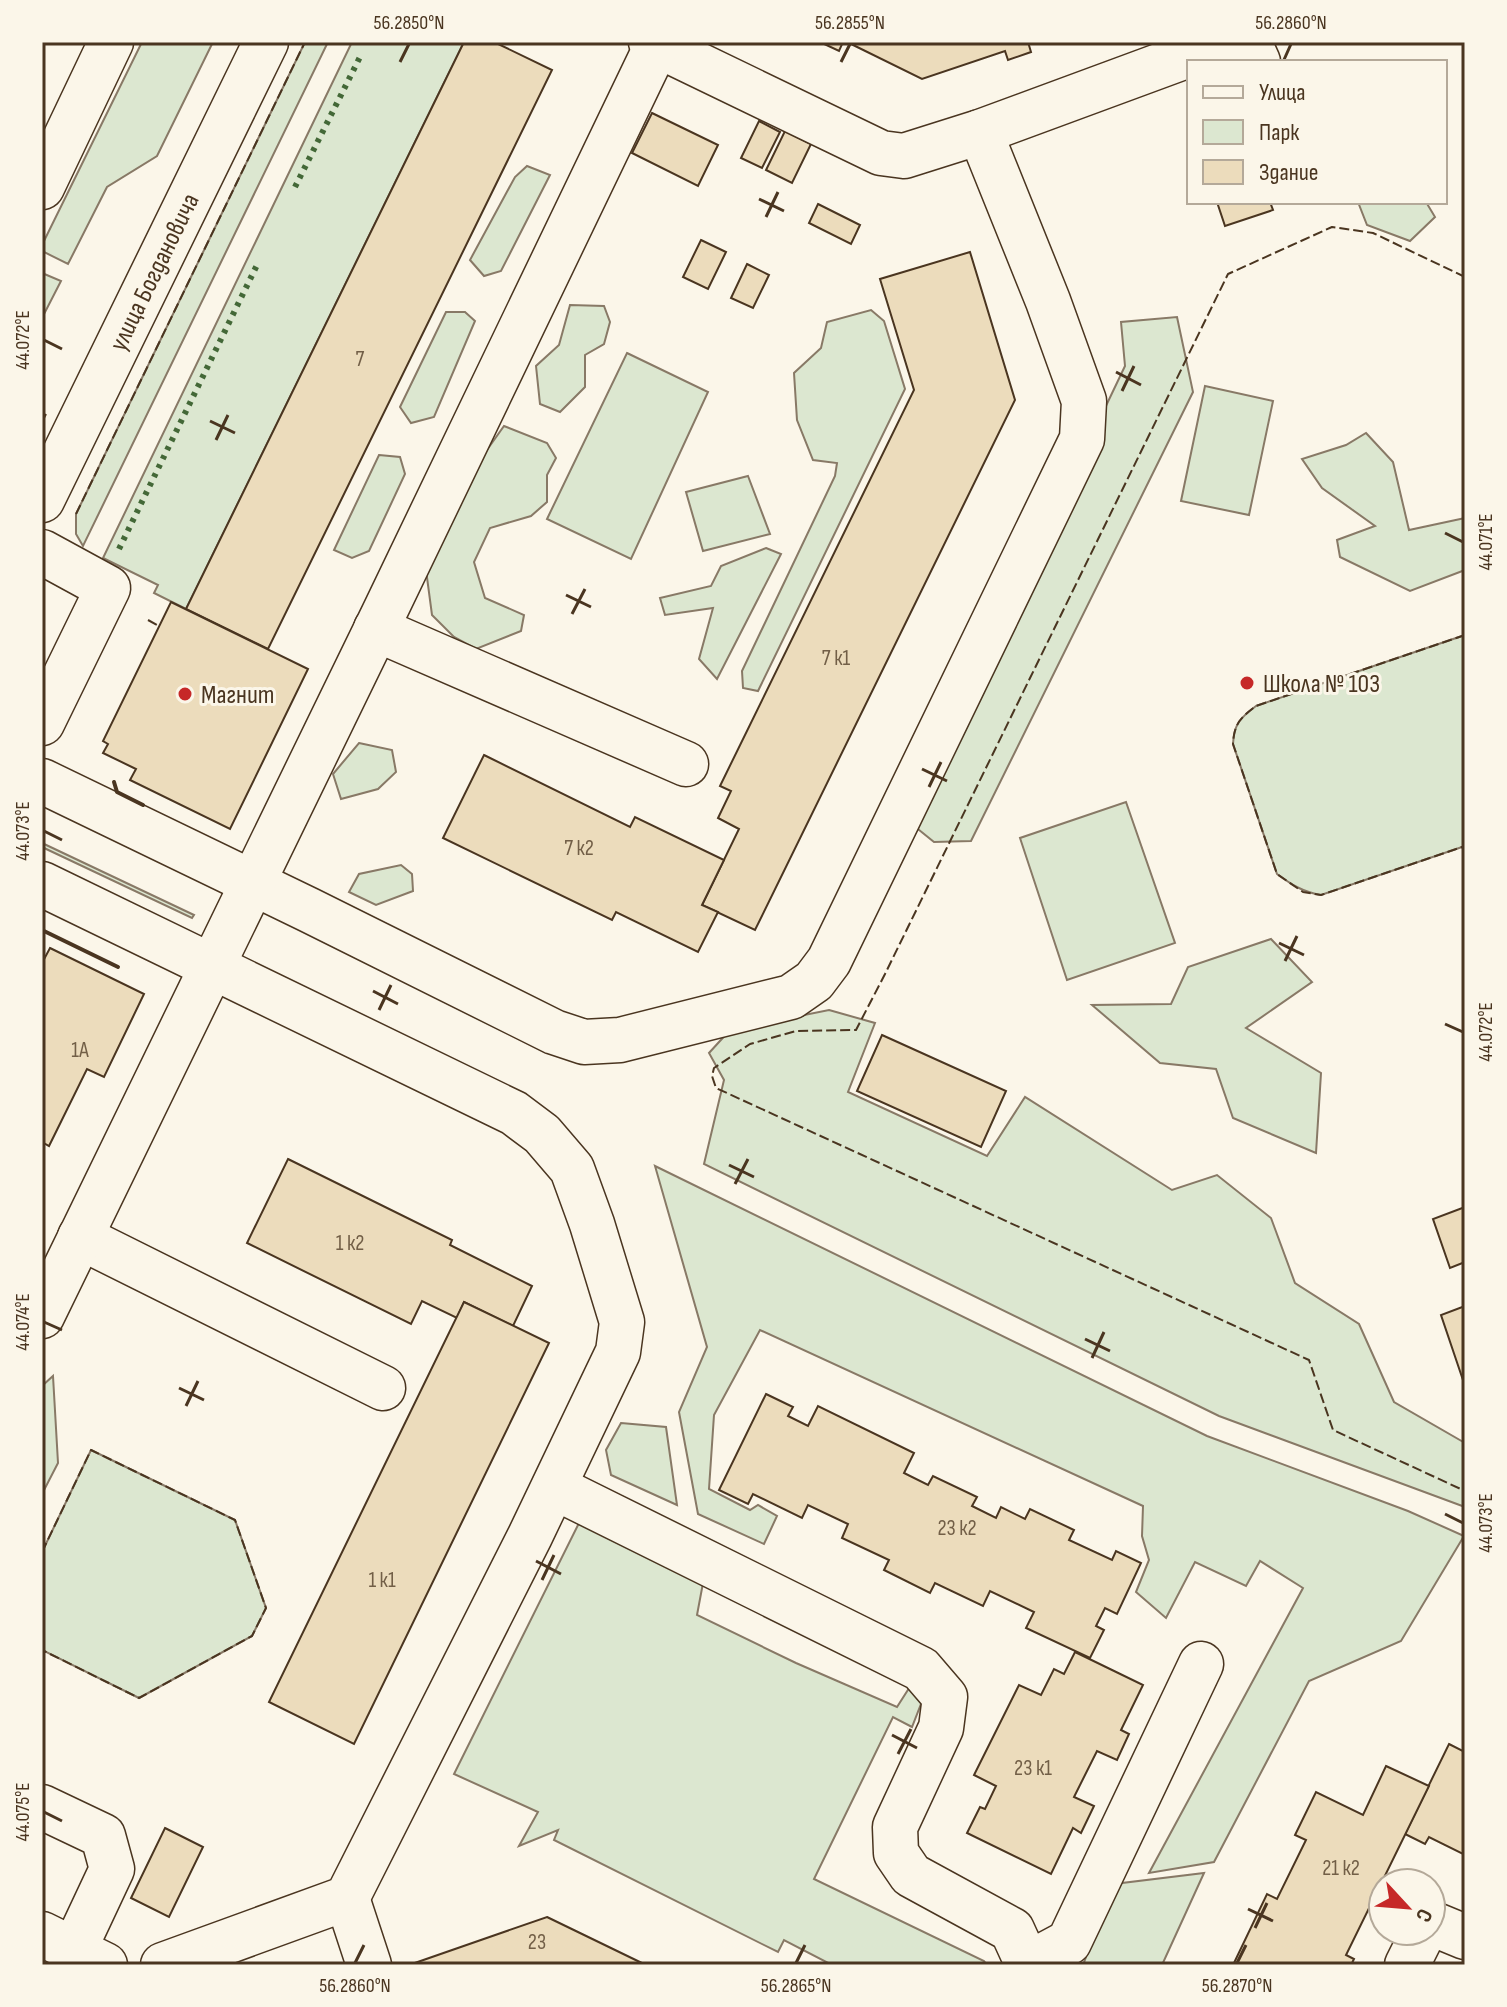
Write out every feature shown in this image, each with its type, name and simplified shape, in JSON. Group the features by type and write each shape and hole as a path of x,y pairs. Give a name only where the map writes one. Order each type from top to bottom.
{"street":[{"path":"42,187 111,42"},
{"name":"улица Богдановича","path":"42,500 266,42"},
{"path":"42,1316 376,629 654,43 881,153 904,156 980,132 1224,42"},
{"path":"42,781 554,1032 584,1042 620,1040 791,997 814,981 829,961 1082,439 1084,401 1048,301 980,132"},
{"path":"42,552 108,588 42,723"},
{"path":"376,629 686,764"},
{"path":"42,884 514,1113 542,1134 572,1169 622,1322 618,1352 554,1487 347,1898 163,1965"},
{"path":"80,1237 383,1388"},
{"path":"554,1487 921,1669 945,1697 941,1728 895,1827 896,1853 911,1875 1012,1930 1028,1965 1069,1942 1201,1664"},
{"path":"42,1807 103,1836 112,1869 74,1950"},
{"path":"347,1898 369,1965"},
{"path":"1407,1965 1416,1947"}],"green space":[{"path":"142,42 213,42 157,156 107,187 68,264 42,251 42,245"},
{"path":"305,42 328,42 83,546 76,534 76,514"},
{"path":"352,42 464,42 186,609 154,593 158,585 103,558"},
{"path":"527,166 550,175 501,271 484,276 470,260 515,177"},
{"path":"1359,204 1427,204 1435,217 1410,241 1367,225"},
{"path":"42,273 61,281 42,318"},
{"path":"570,305 604,306 610,322 604,344 585,355 585,387 560,412 540,404 536,366 559,345"},
{"path":"871,310 884,321 905,389 758,691 743,688 742,671 835,476 837,463 813,460 797,420 794,373 821,348 827,322"},
{"path":"446,312 465,312 475,321 434,417 411,423 400,407"},
{"path":"1177,317 1193,392 971,841 934,842 908,821 1125,366 1121,322"},
{"path":"627,353 708,392 631,559 547,519"},
{"path":"1205,386 1273,401 1249,515 1181,501"},
{"path":"504,426 547,443 556,458 547,475 547,502 531,516 490,528 474,562 485,598 524,615 521,631 476,649 454,637 432,615 426,570 482,457"},
{"path":"1366,433 1393,462 1409,530 1465,518 1465,570 1410,591 1340,557 1337,540 1375,526 1322,488 1302,459 1346,445"},
{"path":"379,455 400,457 405,474 369,551 352,558 334,550"},
{"path":"748,476 770,534 703,551 686,492"},
{"path":"766,548 781,554 717,679 699,659 713,608 665,615 660,598 711,586 721,566"},
{"path":"1465,635 1465,846 1321,895 1298,888 1277,874 1233,744 1236,726 1242,718 1256,706"},
{"path":"359,743 392,750 396,772 378,789 341,799 333,774"},
{"path":"1126,802 1175,943 1067,980 1020,838"},
{"path":"42,843 194,915 192,918 42,847"},
{"path":"401,865 412,874 413,891 376,905 349,892 359,874"},
{"path":"1271,939 1312,982 1246,1028 1321,1073 1316,1153 1233,1118 1216,1069 1160,1063 1092,1005 1171,1004 1188,967"},
{"path":"829,1010 875,1023 848,1092 987,1156 1025,1097 1172,1190 1217,1175 1271,1218 1295,1283 1359,1324 1394,1402 1465,1443 1465,1507 1219,1416 704,1164 724,1080 709,1053 730,1030"},
{"path":"655,1166 1207,1436 1408,1511 1464,1536 1401,1641 1309,1681 1214,1862 1149,1873 1303,1588 1260,1561 1246,1586 1195,1562 1166,1618 1136,1592 1149,1560 1142,1536 1143,1506 760,1330 714,1415 709,1489 750,1510 758,1505 777,1516 764,1544 698,1514 679,1412 707,1347"},
{"path":"53,1376 58,1463 42,1494 42,1386"},
{"path":"621,1423 666,1427 677,1505 611,1475 606,1450"},
{"path":"91,1450 235,1520 266,1608 252,1636 139,1698 42,1650 42,1552"},
{"path":"581,1519 703,1583 697,1615 897,1707 913,1682 926,1691 912,1727 893,1717 814,1879 987,1965 832,1965 784,1940 778,1952 554,1840 558,1830 519,1846 538,1812 454,1774"},
{"path":"1204,1873 1162,1965 1083,1965 1114,1884"}],"building":[{"path":"464,42 494,42 552,70 268,649 186,609"},
{"path":"820,42 843,42 839,51"},
{"path":"847,42 1028,42 1031,52 1008,60 1005,51 922,79"},
{"path":"652,113 718,145 698,186 632,153"},
{"path":"759,121 780,132 762,168 741,158"},
{"path":"785,131 811,144 792,183 766,170"},
{"path":"818,204 860,225 851,244 809,223"},
{"path":"1218,204 1271,204 1273,210 1225,226"},
{"path":"701,240 726,252 708,289 683,277"},
{"path":"970,252 1015,400 755,930 702,905 739,829 718,818 731,791 720,786 914,390 880,279"},
{"path":"747,264 769,275 753,308 731,298"},
{"path":"171,602 308,669 230,829 130,780 136,769 103,753 108,744 103,741"},
{"path":"484,755 630,827 635,817 724,860 702,905 718,912 698,952 616,912 612,920 443,838"},
{"path":"50,948 144,994 104,1077 87,1069 49,1146 42,1142 42,963"},
{"path":"882,1035 1006,1091 981,1147 857,1091"},
{"path":"288,1159 452,1240 450,1245 532,1286 513,1326 464,1302 457,1318 422,1301 411,1324 247,1243"},
{"path":"1465,1207 1465,1262 1450,1268 1433,1219"},
{"path":"464,1302 549,1343 354,1744 269,1702"},
{"path":"1465,1306 1465,1386 1441,1315"},
{"path":"766,1394 793,1407 788,1416 808,1426 818,1406 914,1453 904,1473 928,1485 933,1476 977,1497 972,1506 996,1518 1001,1507 1025,1519 1030,1509 1074,1530 1069,1540 1112,1560 1116,1551 1141,1563 1117,1614 1105,1608 1096,1626 1104,1630 1090,1658 1026,1628 1034,1612 990,1591 983,1606 935,1583 930,1593 884,1570 889,1560 842,1538 848,1524 808,1505 802,1518 753,1494 748,1504 719,1490"},
{"path":"1075,1652 1143,1685 1121,1730 1129,1734 1117,1760 1097,1751 1074,1797 1094,1806 1081,1833 1073,1828 1051,1874 967,1833 980,1807 985,1809 996,1786 974,1775 1019,1685 1041,1695 1054,1669 1064,1674"},
{"path":"1449,1744 1465,1752 1465,1855 1429,1837 1425,1844 1405,1834"},
{"path":"1386,1766 1429,1786 1389,1867 1367,1867 1367,1912 1346,1955 1354,1959 1351,1965 1233,1965 1267,1894 1277,1899 1306,1840 1295,1835 1316,1792 1363,1815"},
{"path":"165,1828 203,1847 169,1917 131,1898"},
{"path":"547,1917 646,1965 409,1965"}],"hedge":[{"path":"295,187 361,55"},
{"path":"119,549 257,265"}],"fence":[{"path":"76,514 305,42"},
{"path":"1465,277 1373,233 1332,227 1228,274 856,1030 796,1031 750,1044 714,1068 712,1076 716,1088 1309,1360 1333,1430 1465,1491"},
{"path":"42,422 46,414"},
{"path":"148,620 159,626"},
{"path":"1465,635 1256,706 1239,722 1233,744 1277,874 1303,892 1321,895 1465,846"},
{"path":"42,1552 91,1450 235,1520 266,1608 252,1636 139,1698 42,1650"}],"wall":[{"path":"114,782 117,792 143,805"},
{"path":"44,931 118,967"}],"place":[{"name":"Школа № 103","path":"1247,683"},
{"name":"Магнит","path":"185,694"}]}
